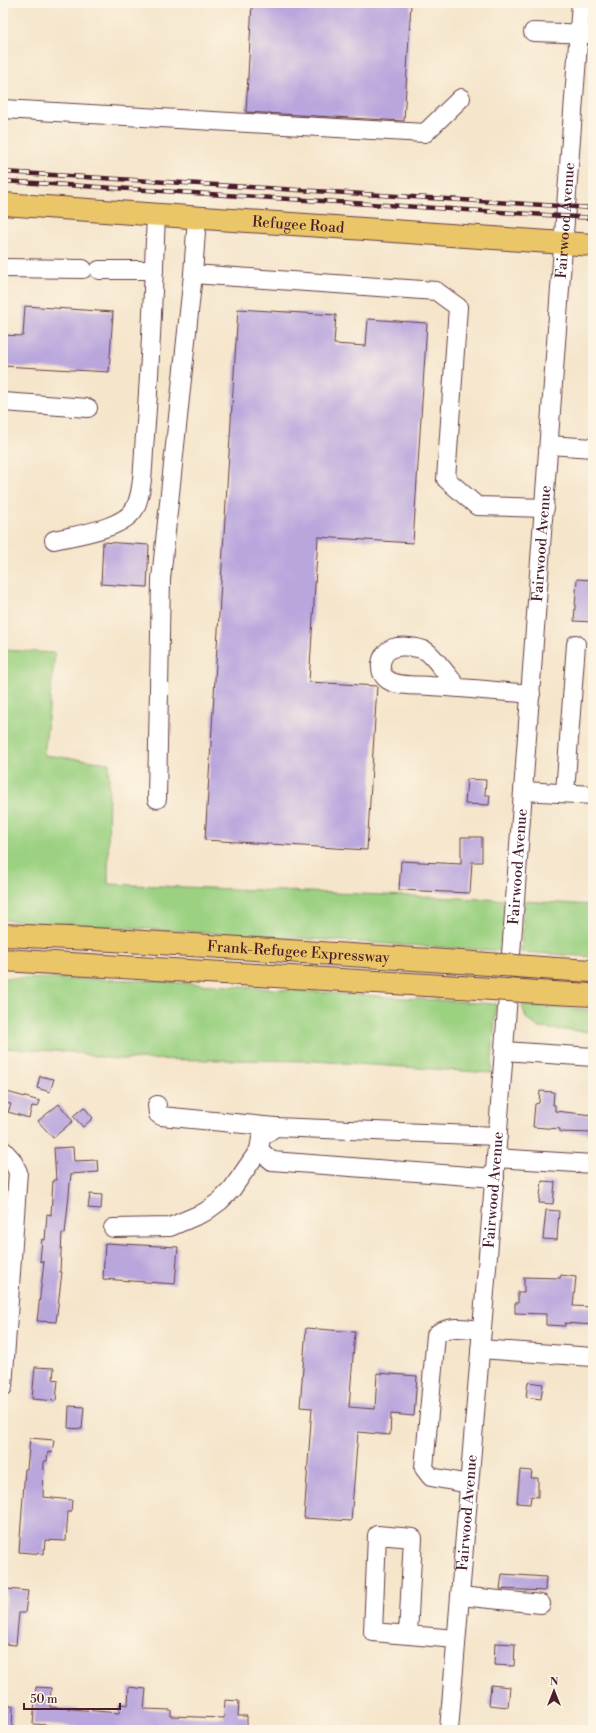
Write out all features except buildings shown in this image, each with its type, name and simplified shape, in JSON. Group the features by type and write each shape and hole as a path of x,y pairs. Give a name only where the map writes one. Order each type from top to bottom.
{"main road":[{"name":"Refugee Road","path":"3,204 593,245"},
{"name":"Frank-Refugee Expressway","path":"3,935 112,940 593,971"},
{"name":"Frank-Refugee Expressway","path":"3,960 593,995"}],"street":[{"name":"Fairwood Avenue","path":"449,1730 498,1136 564,244 586,34 581,3"},
{"path":"533,32 586,34"},
{"path":"3,109 425,133 460,98"},
{"path":"54,540 97,530 118,523 135,508 143,464 149,380 156,214"},
{"path":"157,799 161,579 193,274 197,217"},
{"path":"3,268 154,270"},
{"path":"193,274 436,291 458,307 446,479 477,506 545,508"},
{"path":"3,402 88,408"},
{"path":"549,445 593,448"},
{"path":"565,793 576,644"},
{"path":"458,688 531,694"},
{"path":"524,791 593,794"},
{"path":"504,1051 593,1057"},
{"path":"157,1105 158,1114 161,1116 275,1127 498,1136"},
{"path":"113,1228 170,1227 205,1212 220,1201 232,1189 259,1150 261,1138 275,1127"},
{"path":"259,1150 272,1161 494,1178"},
{"path":"3,1387 18,1184 18,1172 8,1155"},
{"path":"496,1158 593,1164"},
{"path":"469,1484 431,1477 424,1468 436,1335 442,1330 452,1328 482,1330"},
{"path":"480,1349 593,1357"},
{"path":"408,1635 413,1538 377,1535 373,1632 408,1635 456,1639"},
{"path":"460,1596 541,1604"}],"green space":[{"path":"3,650 55,653 44,755 109,763 108,884 508,900 502,951 3,920"},
{"path":"524,901 593,905 593,957 521,952"},
{"path":"3,978 138,980 496,1004 491,1073 315,1061 114,1059 71,1052 3,1048"},
{"path":"522,1005 593,1010 593,1032 539,1028 526,1018"}],"railway":[{"path":"3,172 593,208"},
{"path":"3,181 593,218"}]}
